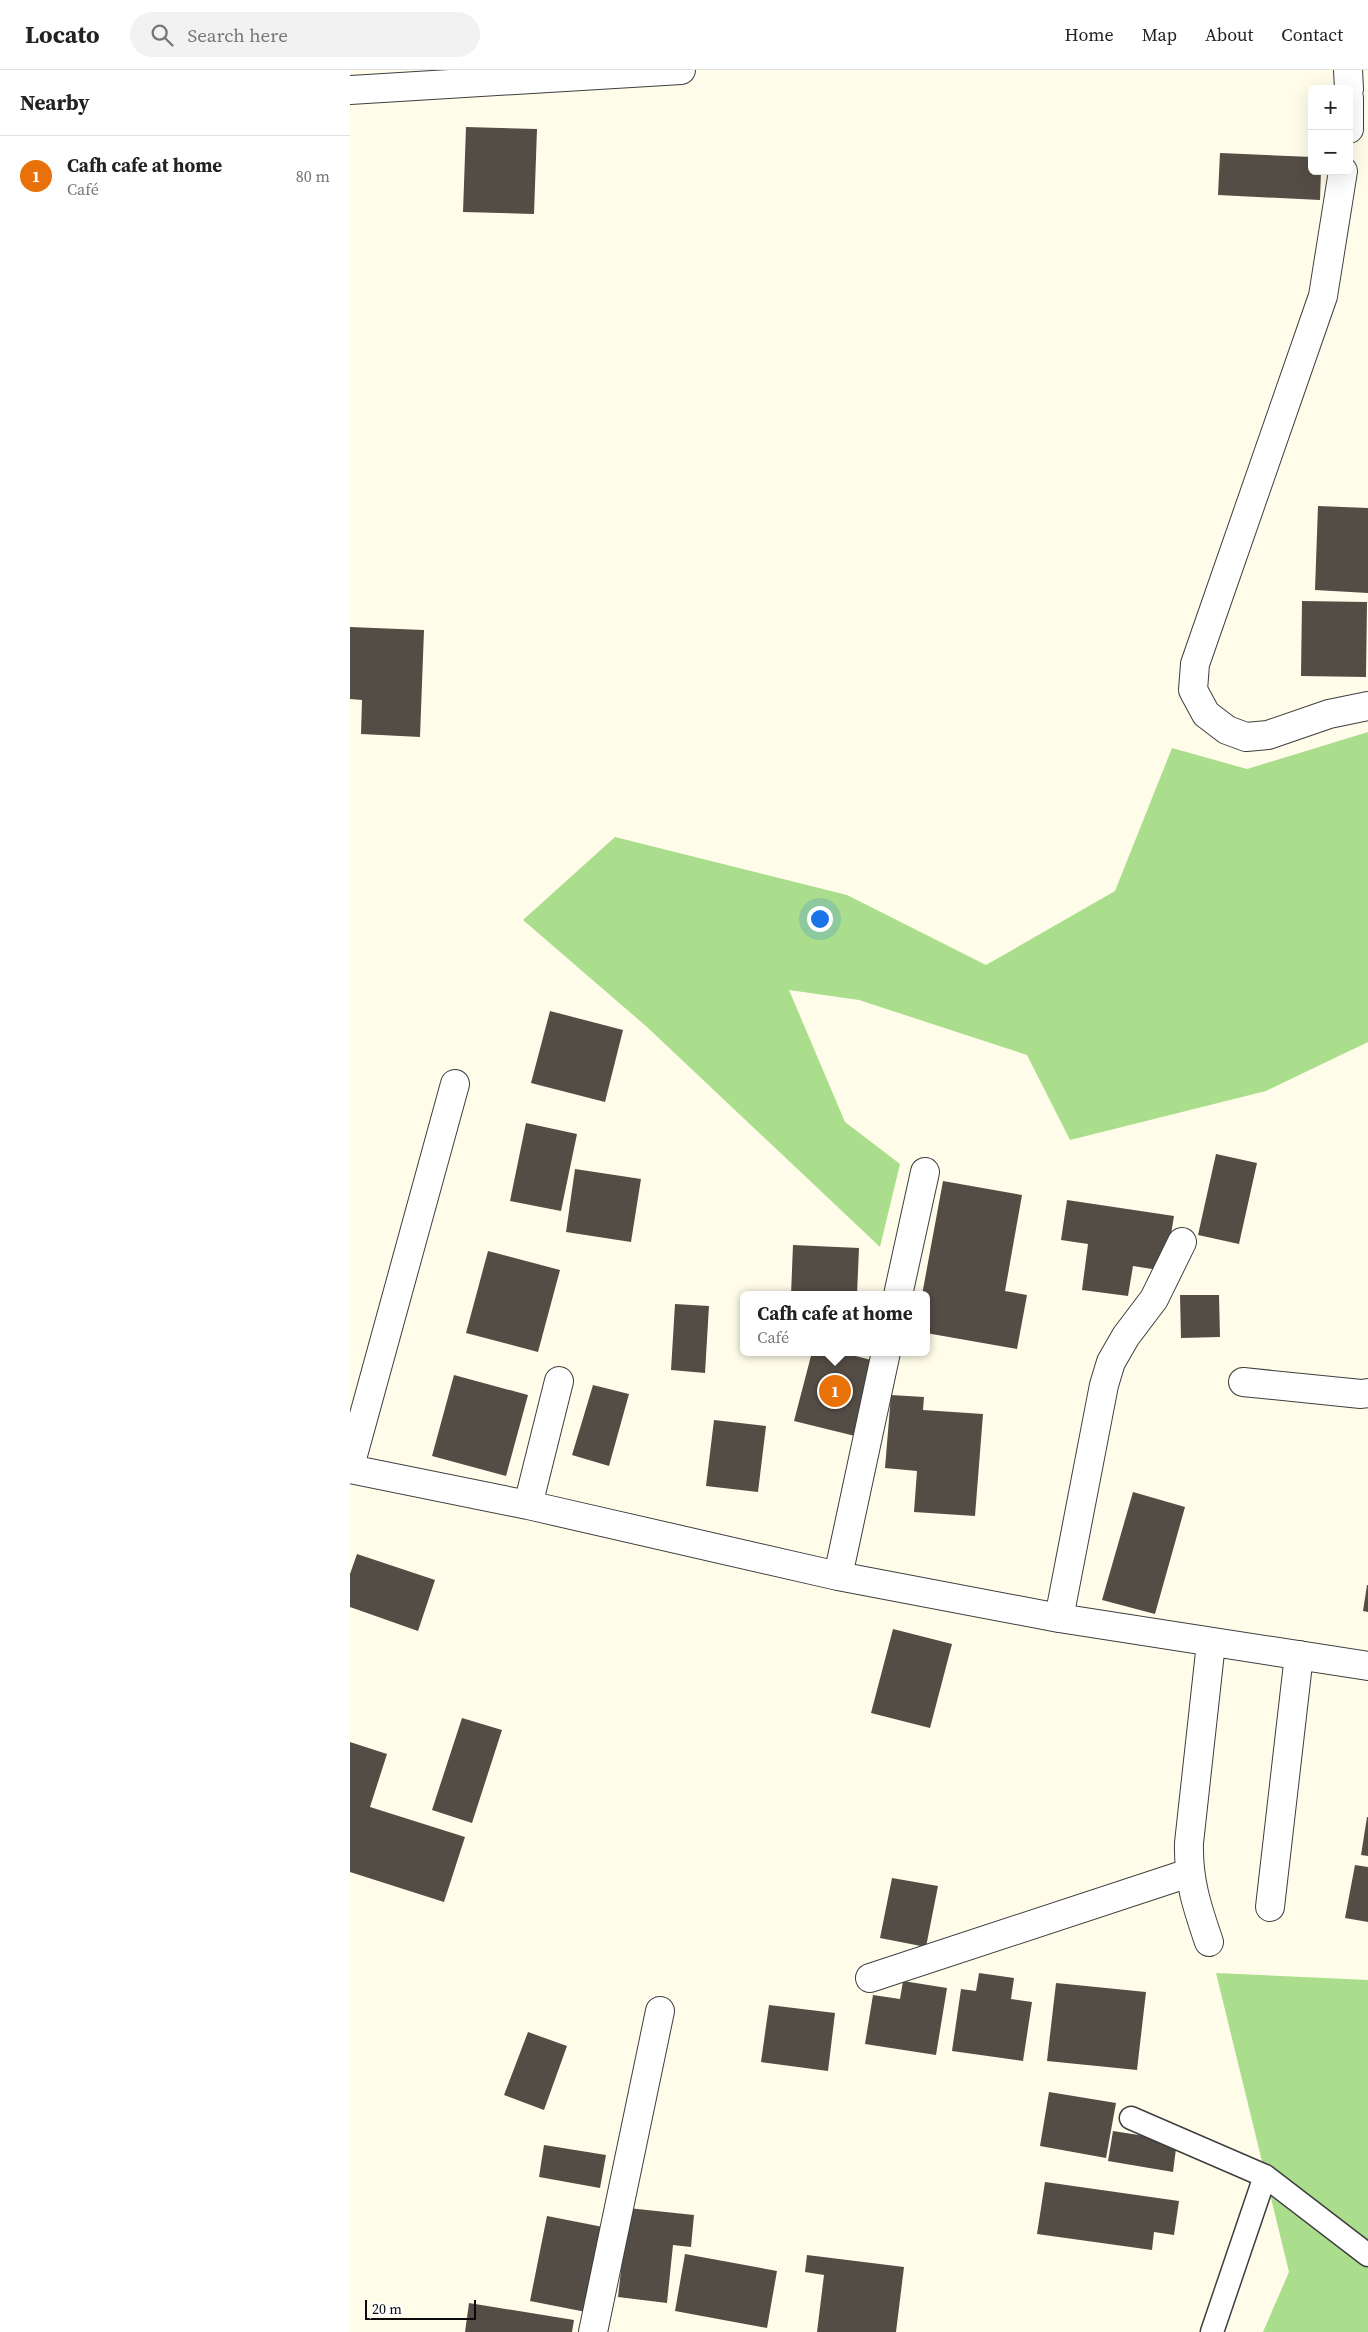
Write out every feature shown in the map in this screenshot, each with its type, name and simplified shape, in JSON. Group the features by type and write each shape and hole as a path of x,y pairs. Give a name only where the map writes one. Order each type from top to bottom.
{"street":[{"path":"350,90 681,70"},
{"path":"1348,70 1349,85"},
{"path":"1342,175 1323,296 1195,664 1194,690 1206,714 1227,730 1246,736 1268,735 1329,714 1368,706"},
{"path":"455,1084 350,1468 528,1505 838,1576 1059,1618 1368,1666"},
{"path":"899,1291 925,1172"},
{"path":"1059,1618 1104,1385 1111,1362 1126,1336 1154,1299 1182,1242"},
{"path":"838,1576 885,1356"},
{"path":"528,1505 559,1382"},
{"path":"1243,1382 1361,1394 1368,1393"},
{"path":"1209,1942 1194,1898 1189,1874 1188,1843 1211,1643"},
{"path":"1270,1907 1299,1655"},
{"path":"870,1978 1189,1874"},
{"path":"593,2332 660,2011"}],"lane":[{"path":"1131,2118 1265,2176 1368,2255"},
{"path":"1212,2332 1265,2176"}],"green space":[{"path":"1368,732 1368,1042 1266,1091 1070,1140 1027,1055 859,1000 789,990 845,1122 900,1164 880,1247 647,1027 523,920 615,837 847,895 986,965 1115,891 1172,748 1247,769"},
{"path":"1216,1973 1368,1980 1368,2332 1263,2332 1289,2272"}],"building":[{"path":"466,127 537,129 534,214 463,212"},
{"path":"1220,153 1308,157 1308,175 1321,175 1320,200 1218,195"},
{"path":"1318,506 1368,508 1368,593 1315,590"},
{"path":"1302,601 1367,602 1366,677 1301,676"},
{"path":"350,627 424,630 420,737 361,734 362,700 350,699"},
{"path":"550,1011 623,1030 605,1102 531,1083"},
{"path":"526,1123 577,1134 561,1211 510,1201"},
{"path":"1216,1154 1257,1163 1239,1244 1198,1235"},
{"path":"575,1169 641,1179 631,1242 566,1232"},
{"path":"943,1181 1022,1195 1005,1291 1027,1295 1017,1349 930,1334 930,1291 923,1291"},
{"path":"1067,1200 1174,1216 1165,1271 1133,1266 1128,1296 1082,1290 1088,1244 1061,1240"},
{"path":"793,1245 859,1248 857,1291 791,1291"},
{"path":"488,1251 560,1270 538,1352 466,1333"},
{"path":"1180,1295 1219,1295 1220,1337 1181,1338"},
{"path":"675,1304 709,1306 705,1373 671,1370"},
{"path":"811,1356 856,1356 875,1361 855,1436 794,1421"},
{"path":"454,1375 528,1395 506,1476 432,1456"},
{"path":"593,1385 629,1394 609,1466 572,1455"},
{"path":"891,1395 924,1397 923,1410 983,1414 975,1516 914,1512 917,1471 885,1468"},
{"path":"714,1420 766,1426 758,1492 706,1486"},
{"path":"1133,1492 1185,1507 1155,1614 1102,1600"},
{"path":"357,1554 435,1580 418,1631 350,1607 350,1574"},
{"path":"1368,1585 1368,1612 1363,1611"},
{"path":"893,1629 952,1644 930,1728 871,1713"},
{"path":"462,1718 502,1730 472,1823 432,1810"},
{"path":"350,1742 387,1754 370,1807 465,1837 444,1902 350,1872"},
{"path":"1368,1817 1368,1856 1361,1855"},
{"path":"1355,1865 1368,1867 1368,1922 1345,1918"},
{"path":"892,1878 938,1886 926,1947 880,1938"},
{"path":"979,1973 1014,1978 1011,1999 1032,2002 1023,2061 952,2051 961,1989 976,1991"},
{"path":"903,1981 947,1988 936,2055 865,2044 873,1995 900,1999"},
{"path":"1056,1983 1146,1992 1137,2070 1047,2061"},
{"path":"769,2005 835,2013 828,2071 761,2062"},
{"path":"528,2032 567,2046 544,2110 504,2095"},
{"path":"1049,2092 1116,2103 1106,2158 1040,2146"},
{"path":"1113,2131 1177,2141 1173,2172 1108,2161"},
{"path":"544,2145 606,2155 600,2188 539,2177"},
{"path":"1045,2182 1179,2201 1174,2235 1154,2232 1152,2250 1037,2234"},
{"path":"628,2208 694,2215 691,2247 673,2245 667,2303 618,2297"},
{"path":"547,2216 603,2227 586,2312 530,2301"},
{"path":"685,2254 777,2271 767,2328 675,2311"},
{"path":"807,2255 904,2267 896,2332 817,2332 824,2275 805,2272"},
{"path":"469,2303 574,2320 572,2332 465,2332"}],"place":[{"name":"Cafh cafe at home","path":"835,1391"}]}
